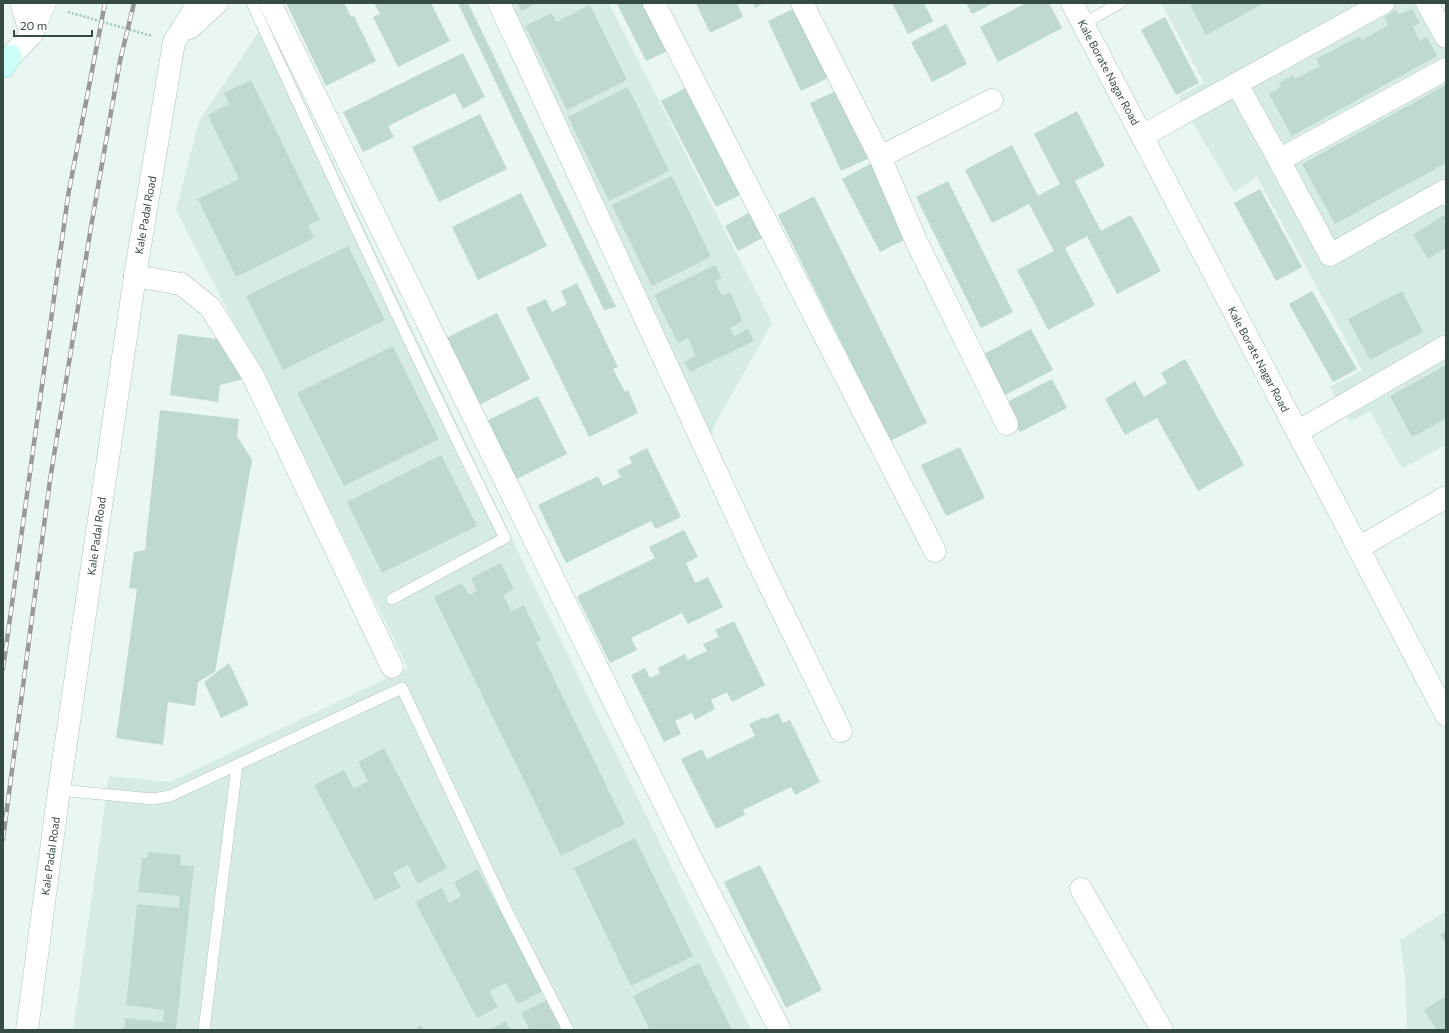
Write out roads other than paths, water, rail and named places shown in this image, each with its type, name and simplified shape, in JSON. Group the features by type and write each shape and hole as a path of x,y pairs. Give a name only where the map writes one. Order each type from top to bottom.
{"street":[{"path":"21,3 31,36"},
{"path":"174,42 198,3"},
{"path":"174,42 217,3"},
{"path":"270,3 689,855 780,1030"},
{"path":"499,3 760,566 840,731"},
{"path":"654,3 935,551"},
{"path":"802,3 880,157 917,243 1007,424"},
{"name":"Kale Borate Nagar Road","path":"1072,3 1446,715"},
{"path":"1142,136 1383,3"},
{"path":"1427,3 1446,37"},
{"path":"6,60 31,36 45,4"},
{"name":"Kale Padal Road","path":"27,1030 59,790 135,276 174,42"},
{"path":"1279,160 1446,69"},
{"path":"1237,84 1330,255 1444,190 1446,194"},
{"path":"880,157 992,100"},
{"path":"135,276 181,284 210,307 252,374 392,666"},
{"path":"1297,432 1446,346"},
{"path":"1358,548 1446,498"},
{"path":"1080,889 1162,1030"}],"lane":[{"path":"252,3 444,416 505,538 392,599"},
{"path":"1083,24 1120,3"},
{"path":"59,790 153,799 161,798 179,792 402,688 507,911 568,1030"},
{"path":"204,1030 237,765"}],"railway":[{"path":"3,669 68,196 105,3"},
{"path":"3,839 50,480 91,227 120,61 134,3"}]}
